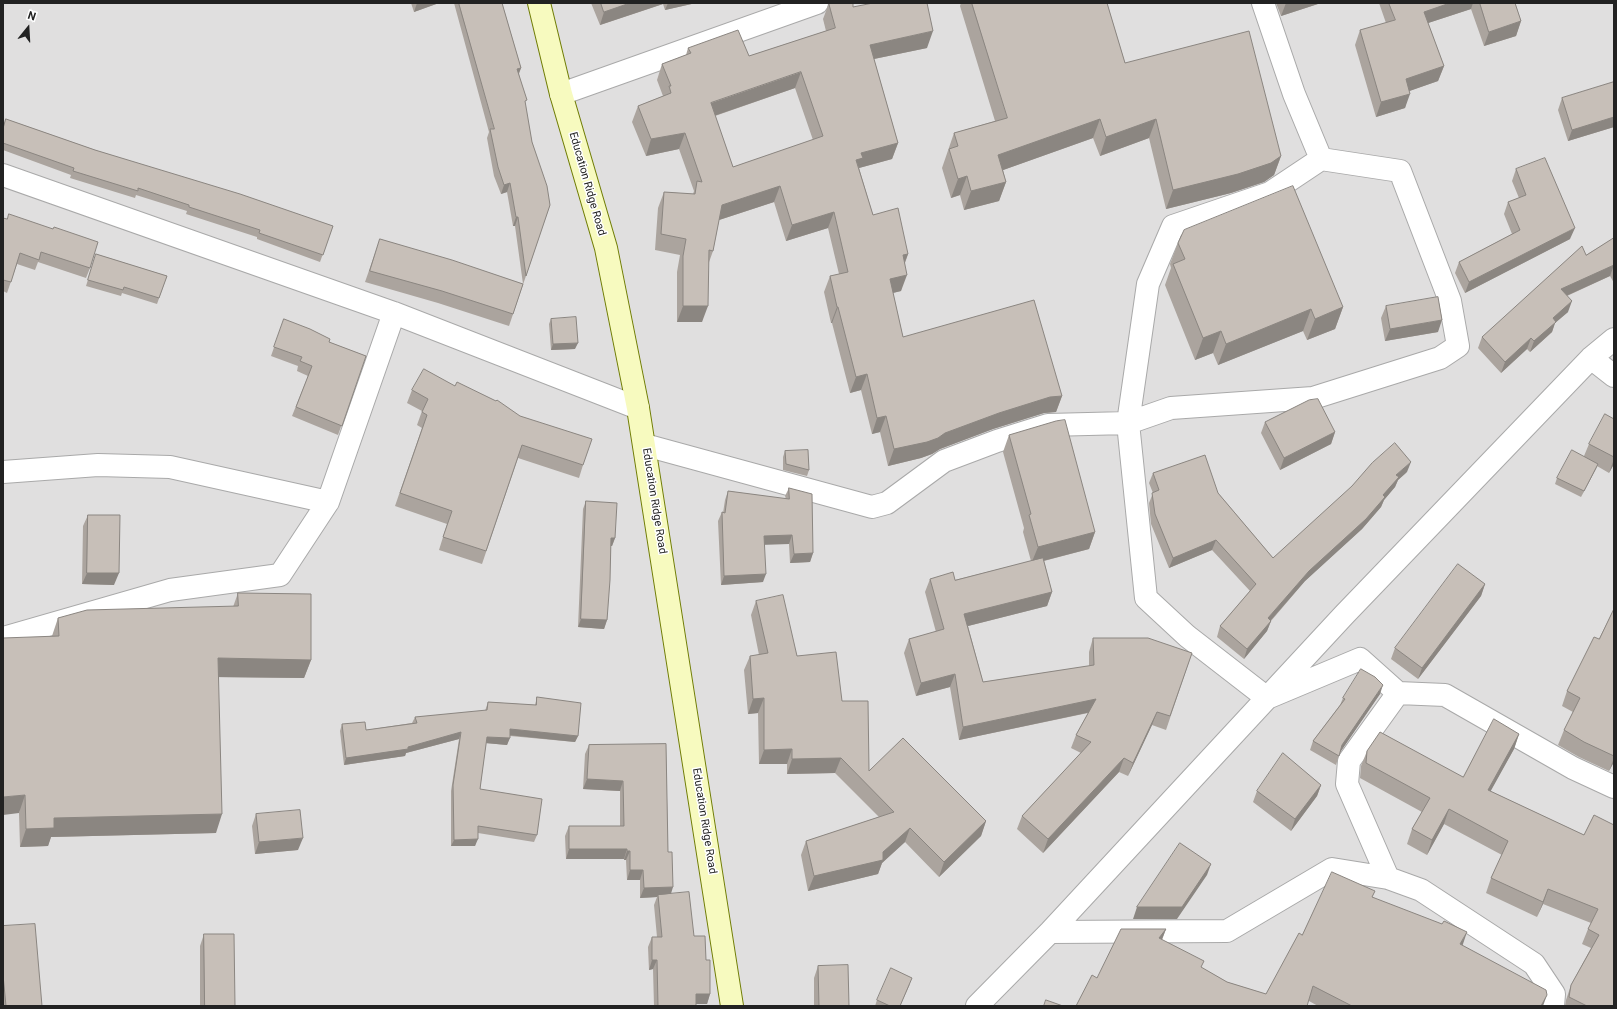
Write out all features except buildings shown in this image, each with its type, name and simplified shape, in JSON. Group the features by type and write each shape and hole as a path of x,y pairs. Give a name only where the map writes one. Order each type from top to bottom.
{"main road":[{"name":"Education Ridge Road","path":"539,3 561,94 606,248 638,408 732,1006"}],"street":[{"path":"561,94 817,3"},
{"path":"1263,3 1294,94 1321,159"},
{"path":"645,445 872,507 887,503 944,461 997,441 1048,425 1128,423 1171,408 1313,398 1440,358 1458,346 1450,301 1400,171 1321,159 1270,193 1173,226 1148,284 1128,423 1146,598 1187,636 1267,698"},
{"path":"3,175 394,313 638,408"},
{"path":"3,638 170,590 280,575 328,502 394,313"},
{"path":"977,1006 1050,932 1344,615 1591,358 1614,339"},
{"path":"1591,358 1614,376"},
{"path":"3,472 98,465 170,467 328,502"},
{"path":"1267,698 1360,659 1398,694 1445,695 1573,768 1614,787"},
{"path":"1388,878 1347,784 1349,761 1398,694"},
{"path":"1050,932 1228,931 1332,869 1388,878 1422,890 1534,964 1554,994 1553,1006"}],"shaded area":[{"path":"3,3 1614,3 1614,1006 3,1006"}]}
